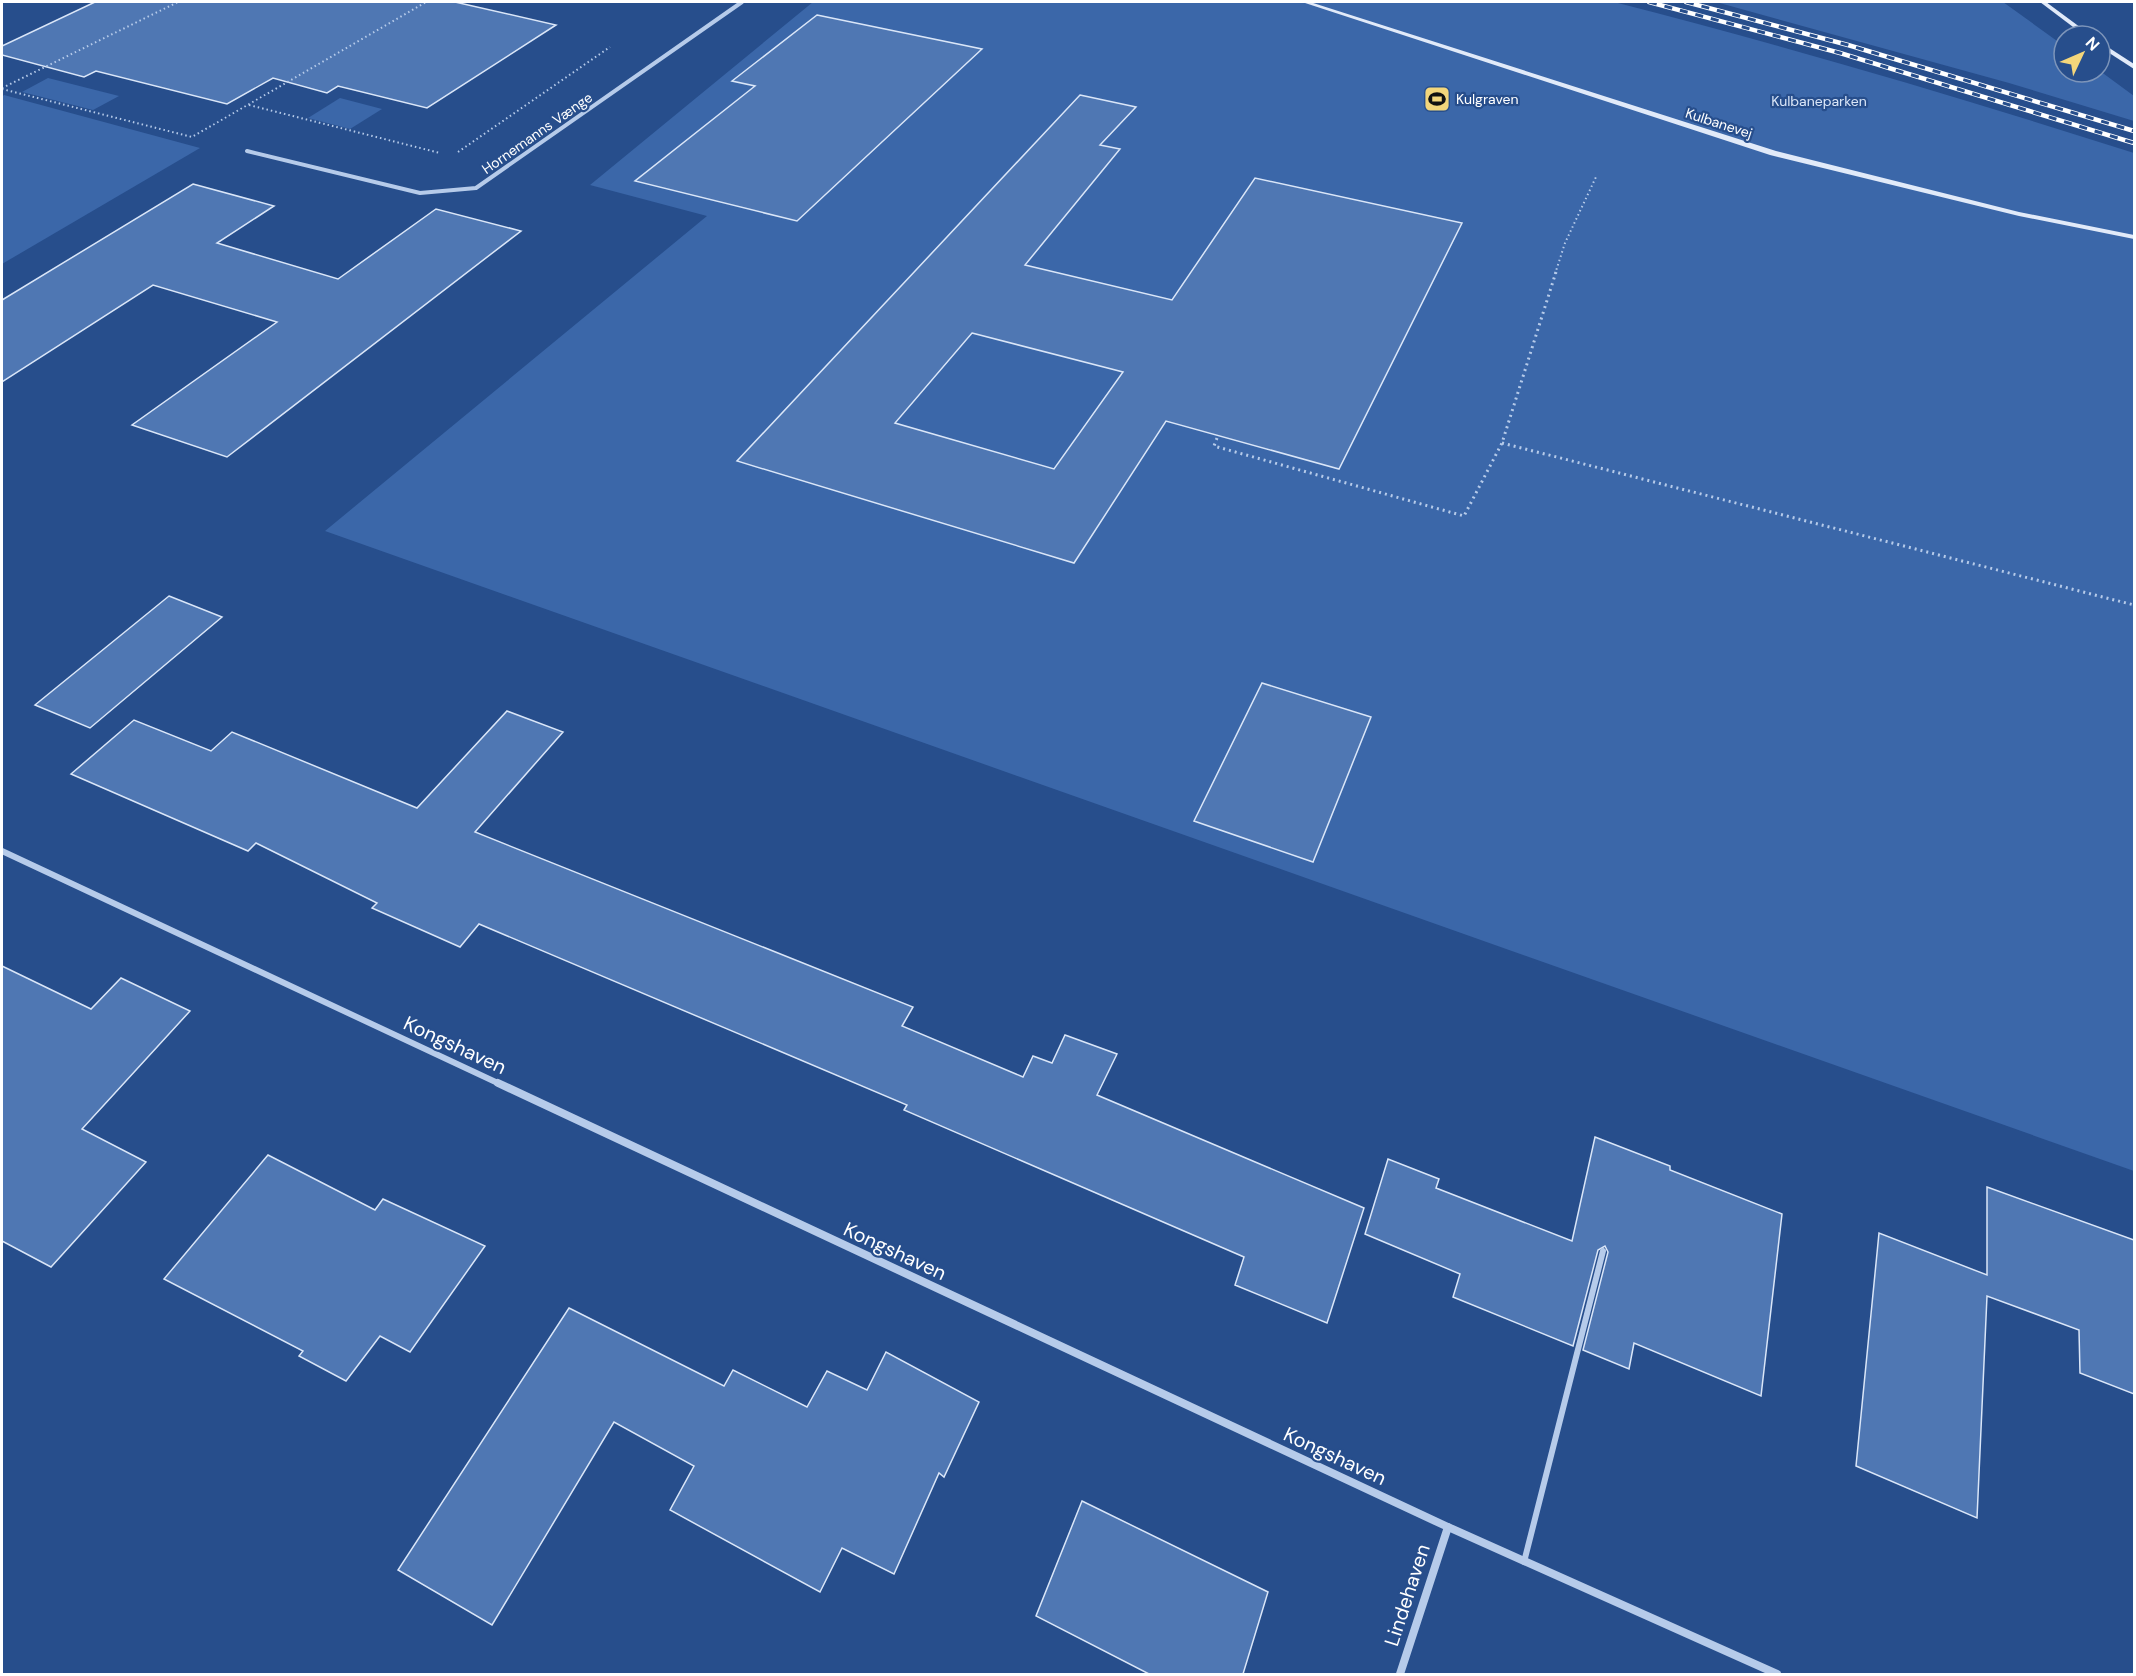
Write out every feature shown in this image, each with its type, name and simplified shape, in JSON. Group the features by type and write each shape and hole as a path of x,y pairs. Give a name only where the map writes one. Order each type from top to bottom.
{"street":[{"name":"Hornemanns Vænge","path":"248,151 420,193 476,188 742,2"},
{"name":"Kulbanevej","path":"1305,2 1773,153 1997,209 2134,237"},
{"path":"2043,2 2073,24"},
{"path":"2112,52 2134,67"},
{"name":"Kongshaven","path":"2,851 1448,1527 1777,1674"},
{"name":"Lindehaven","path":"1400,1674 1448,1527"}],"lane":[{"path":"1524,1562 1603,1251"}],"path":[{"path":"2,89 178,2"},
{"path":"2,89 192,137 426,2"},
{"path":"452,156 617,42"},
{"path":"249,105 441,153"},
{"path":"1216,438 1214,446 1464,516 1502,443 1565,243 1596,177"},
{"path":"1502,443 2134,605"}],"green space":[{"name":"Kulbaneparken","path":"813,2 1614,2 1875,74 2134,153 2134,1171 325,531 707,216 590,185"},
{"path":"1716,2 2003,2 2052,37 2052,84 2112,84 2112,80 2134,96 2134,121 2009,83"},
{"path":"48,78 119,96 93,110 22,92"},
{"path":"4,95 200,148 2,264 2,97"},
{"path":"340,98 382,109 350,129 308,118"}],"building":[{"path":"95,2 455,2 556,25 427,108 338,86 327,93 273,78 227,104 96,71 84,77 2,55 2,46"},
{"path":"817,15 982,49 797,221 635,181 755,86 732,81"},
{"path":"1080,95 1136,107 1100,145 1120,149 1025,265 1172,300 1255,178 1462,223 1339,469 1166,421 1074,563 737,461","holes":["972,333 1123,372 1054,469 895,423"]},
{"path":"193,184 274,206 217,243 338,279 436,209 521,231 227,457 132,425 277,322 153,285 2,382 2,300"},
{"path":"169,596 222,617 90,728 35,705"},
{"path":"1262,683 1371,717 1313,862 1194,821"},
{"path":"507,711 563,732 475,832 913,1007 902,1026 1023,1077 1033,1056 1052,1063 1065,1035 1117,1054 1097,1095 1364,1208 1327,1323 1235,1285 1244,1257 904,1110 907,1105 479,924 460,947 372,908 377,903 256,843 248,851 71,774 134,720 211,751 232,732 417,808"},
{"path":"2,966 91,1009 121,978 190,1011 82,1129 146,1162 51,1267 2,1241"},
{"path":"1595,1137 1670,1166 1670,1170 1782,1214 1761,1396 1634,1343 1629,1369 1583,1350 1608,1252 1605,1246 1598,1250 1573,1346 1453,1297 1460,1274 1365,1234 1388,1159 1439,1179 1436,1188 1572,1241"},
{"path":"268,1155 375,1210 383,1199 485,1246 410,1352 380,1336 346,1381 299,1356 303,1351 164,1279"},
{"path":"1987,1187 2134,1240 2134,1394 2080,1373 2079,1330 1987,1296 1977,1518 1856,1466 1879,1233 1987,1275"},
{"path":"569,1308 724,1386 733,1370 807,1407 827,1371 867,1390 886,1352 979,1402 944,1477 939,1473 894,1574 842,1548 820,1592 670,1510 694,1466 614,1422 492,1625 398,1570"},
{"path":"1082,1501 1268,1592 1243,1674 1149,1674 1036,1616"}],"railway":[{"path":"1649,2 1840,53 2134,143"},
{"path":"1686,2 1848,45 2134,131"}],"place":[{"name":"Kulgraven","path":"1437,99"}]}
